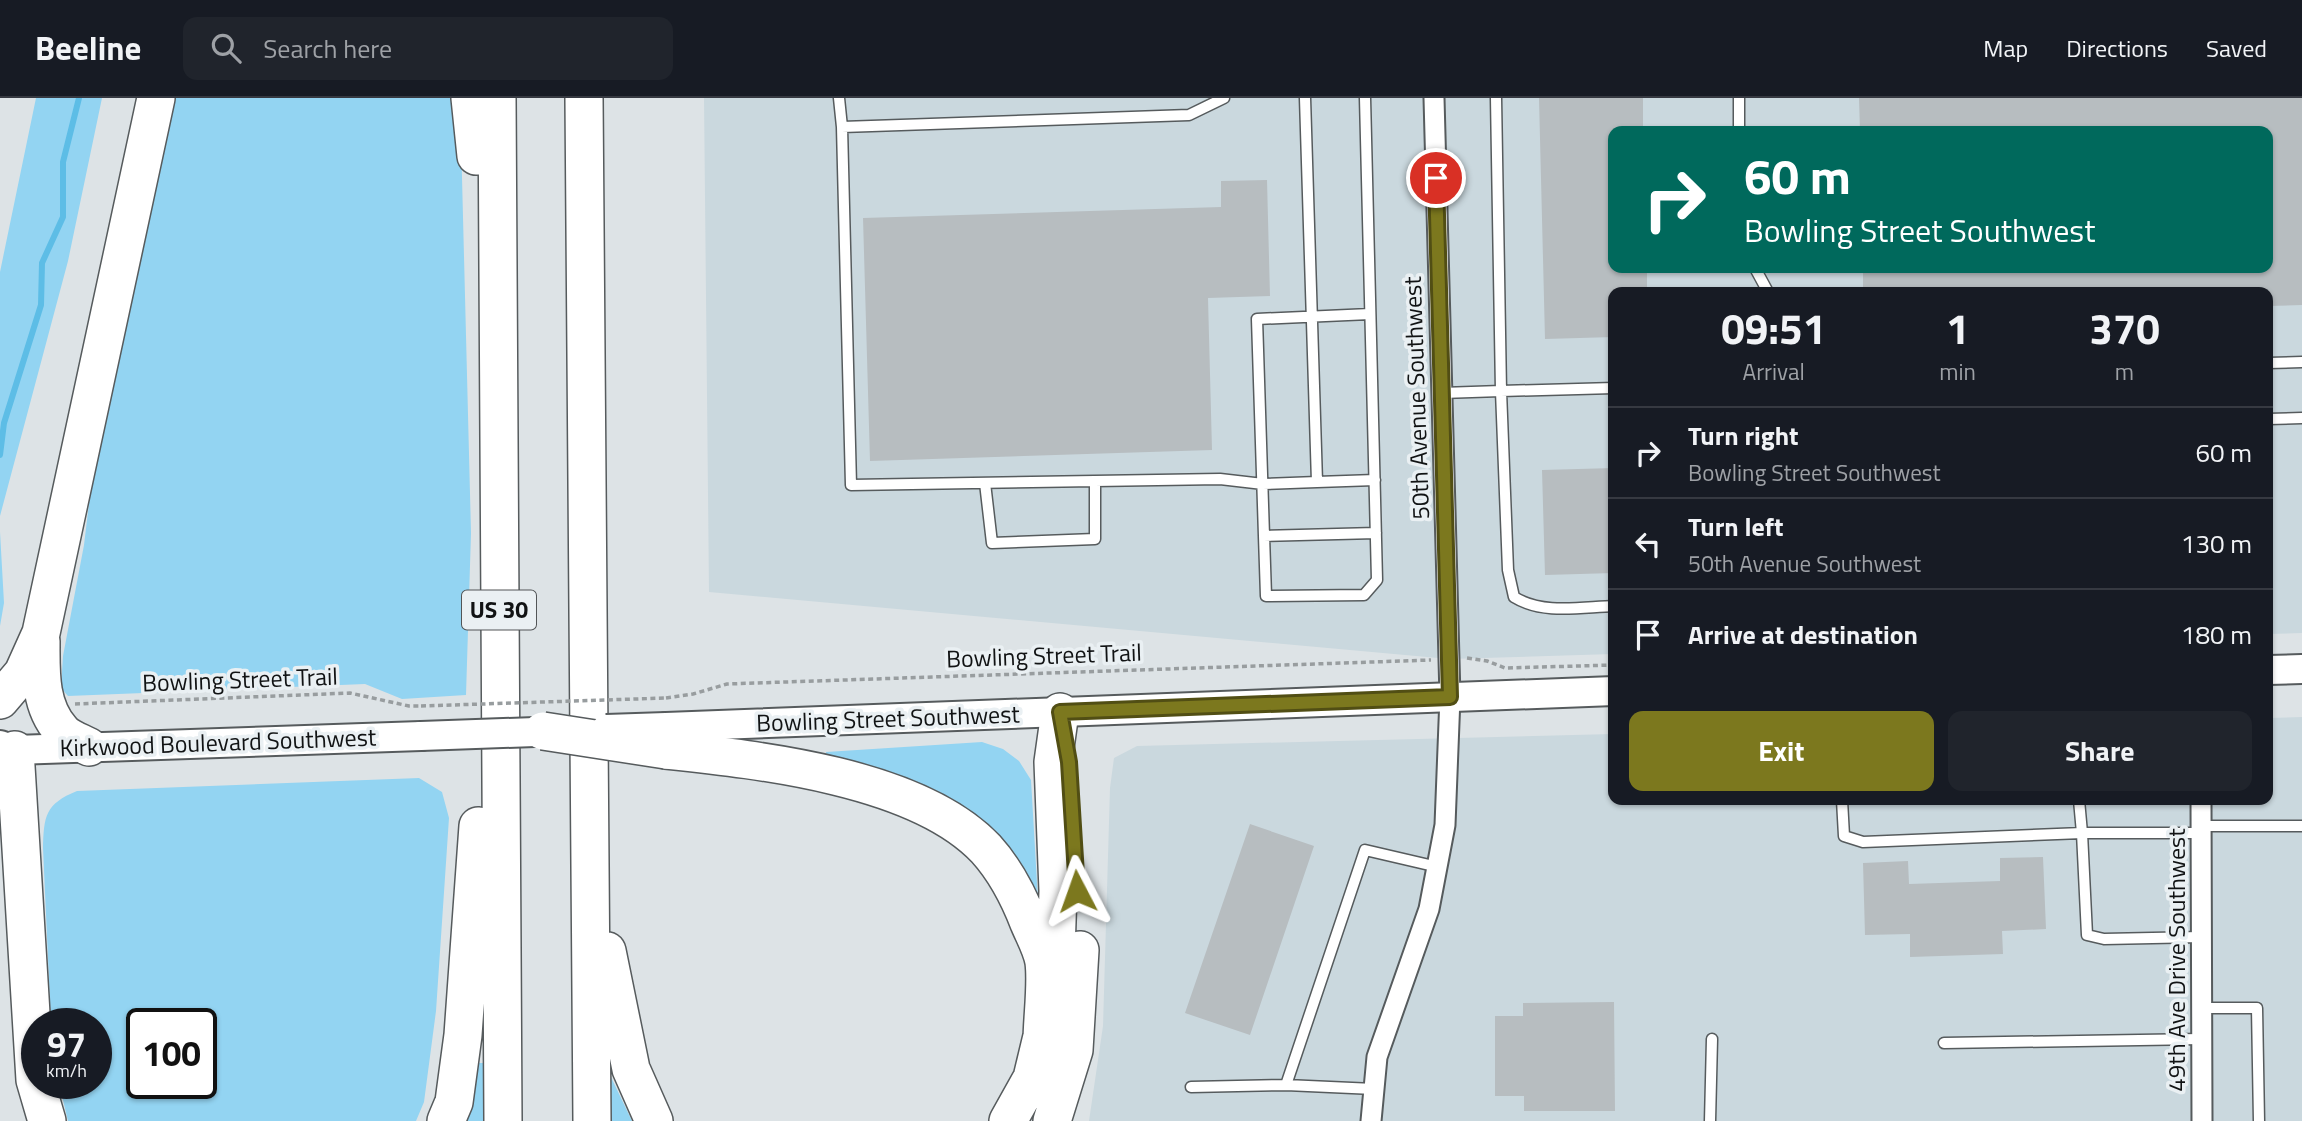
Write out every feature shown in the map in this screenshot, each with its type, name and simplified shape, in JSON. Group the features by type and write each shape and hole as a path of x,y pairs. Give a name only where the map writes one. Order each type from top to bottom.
{"highway":[{"path":"0,701 23,673 41,632 156,98"},
{"path":"470,98 498,387"},
{"name":"US 30","path":"497,98 503,1121"},
{"path":"584,98 592,1121"},
{"path":"446,1121 454,1102 463,1035 499,525"},
{"path":"41,632 41,676 48,710 62,732 89,747"},
{"path":"1008,1121 1032,1078 1055,982 1058,891 1053,762 1060,712"},
{"path":"1052,1121 1074,1050 1081,943 1069,762 1060,712"},
{"path":"543,731 666,739 881,788 957,825 986,850 1022,903 1044,962 1042,1042"},
{"path":"5,752 10,846 9,1038 22,1121"},
{"path":"5,752 34,1080 47,1121"},
{"path":"590,870 631,1069 654,1121"}],"main road":[{"path":"2273,670 2302,670"},
{"name":"Bowling Street Southwest","path":"666,739 1060,712 1608,691"},
{"name":"Kirkwood Boulevard Southwest","path":"5,752 543,731"}],"street":[{"name":"50th Avenue Southwest","path":"1371,1121 1377,1057 1429,909 1445,825 1450,697 1434,98"},
{"name":"49th Ave Drive Southwest","path":"2201,805 2202,1121"}],"lane":[{"path":"839,98 851,485 1220,479 1262,484 1375,480"},
{"path":"842,127 1189,115 1224,98"},
{"path":"1304,98 1317,482"},
{"path":"1365,98 1377,580 1364,595 1266,596 1257,319 1370,314"},
{"path":"1496,98 1508,570 1514,597 1527,605 1549,608 1608,606"},
{"path":"1739,98 1739,126"},
{"path":"2273,363 2302,362"},
{"path":"1442,393 1608,388"},
{"path":"2273,419 2302,418"},
{"path":"985,483 992,543 1095,539 1095,481"},
{"path":"1264,536 1376,533"},
{"path":"1842,805 1844,836 1863,842 2302,827"},
{"path":"2079,805 2087,935 2104,939 2201,937"},
{"path":"1286,1085 1365,850 1437,867"},
{"path":"2202,1008 2258,1008 2259,1121"},
{"path":"1710,1121 1712,1039"},
{"path":"1944,1043 2202,1039"},
{"path":"1191,1087 1286,1085 1374,1089"}],"path":[{"path":"1469,658 1505,668 1608,665"},
{"name":"Bowling Street Trail","path":"666,698 727,684 1424,660"},
{"name":"Bowling Street Trail","path":"72,704 350,693 409,706 421,706"}],"shaded area":[{"path":"36,98 102,98 68,261 0,516 0,272"},
{"path":"172,98 460,98 471,533 466,695 402,699 365,684 68,696 61,688 63,656 84,545 94,462"},
{"path":"704,98 2302,98 2302,633 2273,634 2273,287 1608,287 1608,654 1449,659 709,592"},
{"path":"0,532 4,603 0,626"},
{"path":"2302,717 2302,1121 1089,1121 1103,1026 1110,788 1114,758 1137,746 1608,734 1608,805 2273,805 2273,718"},
{"path":"982,742 1003,749 1019,761 1031,780 1038,900 996,840 980,822 947,796 909,779 827,760 826,752"},
{"path":"419,778 442,792 449,818 436,1011 424,1102 416,1121 68,1121 63,1099 112,1099 112,1008 50,1008 44,827 52,806 77,791"},
{"path":"477,1063 483,1063 483,1121 465,1121"},
{"path":"609,1073 632,1121 609,1121"}],"building":[{"path":"1539,98 1643,98 1643,126 1608,126 1608,273 1647,273 1647,287 1608,287 1608,337 1545,339"},
{"path":"1859,98 2302,98 2302,305 2273,306 2273,287 1863,287 1863,273 2273,273 2273,126 1860,126"},
{"path":"1267,180 1270,296 1208,298 1212,450 870,461 863,218 1221,207 1221,181"},
{"path":"1608,468 1608,573 1545,575 1542,470"},
{"path":"1250,824 1314,846 1250,1035 1185,1013"},
{"path":"2043,857 2046,929 2002,931 2003,954 1910,957 1910,934 1865,935 1863,863 1908,861 1909,884 2000,881 2000,858"},
{"path":"1614,1002 1615,1111 1524,1111 1524,1096 1495,1096 1495,1016 1523,1016 1523,1003"}],"waterway":[{"path":"0,455 4,423 41,305 42,263 63,217 63,162 79,98"}],"route":[{"path":"1077,891 1069,762 1060,712 1450,697 1436,178"}]}
